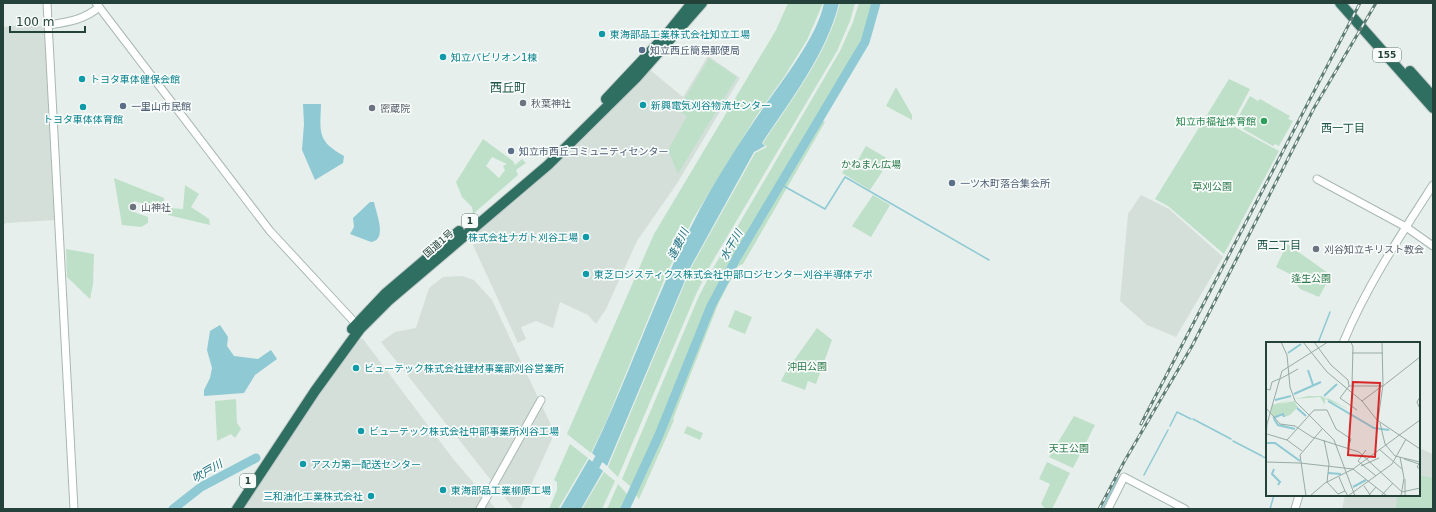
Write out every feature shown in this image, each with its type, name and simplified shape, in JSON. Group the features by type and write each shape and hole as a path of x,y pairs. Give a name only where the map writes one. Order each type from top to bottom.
{"highway":[{"name":"国道1号","path":"229,509 358,326 386,293 542,162 587,120 667,34 692,3"},
{"name":"国道1号","path":"237,509 358,326 548,165 636,78 702,3"},
{"name":"155","path":"1340,3 1433,108"},
{"name":"155","path":"1349,3 1433,97"}],"street":[{"path":"47,3 74,509"},
{"path":"48,25 77,20 92,13 98,5 270,231 358,326"},
{"path":"1317,179 1406,227 1433,246"},
{"path":"1343,342 1353,319 1378,272 1433,185"},
{"path":"480,509 541,400"},
{"path":"1108,509 1124,477 1185,509"},
{"path":"1295,509 1299,496"}],"shaded area":[{"path":"21,25 43,26 45,28 57,220 6,223 3,226 3,27"},
{"path":"708,56 740,78 678,182 637,241 606,309 596,324 588,315 560,302 553,328 536,321 521,327 526,339 518,343 473,245 476,242 472,236 549,170 649,69 683,97"},
{"path":"1141,195 1169,209 1223,257 1176,337 1147,325 1120,301 1128,214"},
{"path":"462,276 474,280 492,300 551,425 556,430 520,509 514,509 381,342 395,332 416,328 429,288 443,277"},
{"path":"358,339 363,339 454,460 496,509 240,509 317,394"},
{"path":"1420,448 1433,454 1433,509 1342,509 1345,496 1420,496"}],"green space":[{"path":"788,3 823,3 807,40 784,77 755,118 693,219 666,275 606,422 591,453 567,434 654,234 776,30"},
{"path":"840,3 855,3 850,21 837,51 711,264 697,292 618,477 608,467 692,266 755,153 767,147 763,143 818,59 827,41"},
{"path":"859,3 872,3 861,40 841,78 751,226 710,299 651,445 631,487 622,479 698,298 715,265 840,51 853,22"},
{"path":"709,58 737,77 678,174 668,150 687,116 678,110"},
{"name":"草刈公園","path":"1229,79 1250,89 1231,125 1279,151 1224,254 1168,206 1155,199"},
{"path":"896,87 912,115 912,120 886,106"},
{"name":"知立市福祉体育館","path":"1250,96 1258,101 1260,99 1290,116 1288,119 1293,121 1279,146 1275,144 1273,146 1243,129 1244,126 1236,121"},
{"path":"821,120 825,122 743,264 738,266 719,302 673,419 674,420 639,499 635,494 670,418 716,302 736,263"},
{"path":"483,139 513,161 515,165 522,159 526,163 516,170 518,175 473,214 472,207 462,197 456,182","holes":["492,157 507,164 503,166 505,170 499,178 486,166"]},
{"name":"かねまん広場","path":"866,146 890,160 870,190 842,173 849,161 855,165"},
{"path":"114,178 164,198 164,203 155,208 134,201 131,211 148,217 148,223 141,227 122,225"},
{"path":"185,185 199,194 191,207 209,219 210,225 168,215 168,208 183,209"},
{"path":"873,195 890,205 871,237 852,226"},
{"name":"逢生公園","path":"1287,244 1331,275 1319,297 1300,289 1290,274 1276,267"},
{"path":"66,249 94,254 93,284 90,299 67,277"},
{"path":"735,310 752,317 745,334 728,327"},
{"name":"沖田公園","path":"817,328 832,340 816,384 808,381 805,390 781,381 785,373"},
{"path":"236,399 237,423 241,429 235,438 231,434 217,441 215,401"},
{"name":"天王公園","path":"1074,416 1095,425 1073,468 1049,457"},
{"path":"687,426 703,433 700,440 684,433"},
{"path":"570,444 588,458 558,509 549,509 557,490 557,482 554,480"},
{"path":"1047,462 1070,473 1052,509 1046,509 1041,504 1050,484 1039,479"},
{"path":"604,472 615,481 602,509 582,509"},
{"path":"1420,475 1433,478 1433,509 1395,509 1398,496 1420,496"},
{"path":"618,484 628,495 621,509 607,509"}],"water":[{"path":"824,3 839,3 826,41 796,93 762,143 765,146 754,152 691,266 607,466 592,453 680,249 724,168 749,129 796,62 814,32"},
{"path":"303,104 321,104 320,122 322,135 329,146 344,156 343,163 315,180 302,150 304,124"},
{"path":"370,202 374,202 380,225 379,236 376,240 371,242 350,234 354,227 353,218"},
{"path":"220,325 228,337 227,346 234,356 258,359 271,350 277,359 255,375 244,393 204,396 204,390 210,378 212,368 207,350 210,331"},
{"path":"589,459 603,471 581,509 560,509"}],"waterway":[{"name":"水干川","path":"625,509 659,435 711,306 737,257 865,42 876,3"},
{"path":"780,184 825,209 845,177 989,260"},
{"path":"1318,342 1330,312"},
{"path":"1170,426 1177,412 1191,419"},
{"path":"1193,419 1231,439"},
{"path":"1144,475 1168,430"},
{"path":"1233,441 1262,456"},
{"name":"逢妻川","path":"590,475 604,450"},
{"name":"吹戸川","path":"173,509 201,487 256,458"},
{"path":"1102,509 1118,478"},
{"path":"1270,509 1274,496"}],"railway":[{"path":"1141,424 1360,3"},
{"path":"1099,509 1124,462 1192,346 1314,108 1376,3"}],"place":[{"name":"東海部品工業株式会社知立工場","path":"602,34"},
{"name":"知立西丘簡易郵便局","path":"642,50"},
{"name":"知立パビリオン1棟","path":"443,57"},
{"name":"トヨタ車体健保会館","path":"82,79"},
{"name":"秋葉神社","path":"523,103"},
{"name":"新興電気刈谷物流センター","path":"643,105"},
{"name":"一里山市民館","path":"123,106"},
{"name":"トヨタ車体体育館","path":"83,107"},
{"name":"密蔵院","path":"372,108"},
{"name":"知立市福祉体育館","path":"1264,121"},
{"name":"知立市西丘コミュニティセンター","path":"511,151"},
{"name":"一ツ木町落合集会所","path":"952,183"},
{"name":"山神社","path":"133,207"},
{"name":"株式会社ナガト刈谷工場","path":"586,237"},
{"name":"刈谷知立キリスト教会","path":"1316,249"},
{"name":"東芝ロジスティクス株式会社中部ロジセンター刈谷半導体デポ","path":"586,274"},
{"name":"ビューテック株式会社建材事業部刈谷営業所","path":"356,368"},
{"name":"ビューテック株式会社中部事業所刈谷工場","path":"361,431"},
{"name":"アスカ第一配送センター","path":"303,464"},
{"name":"東海部品工業柳原工場","path":"443,490"},
{"name":"三和油化工業株式会社","path":"371,496"}],"district":[{"name":"西丘町","path":"508,88"},
{"name":"西一丁目","path":"1343,128"},
{"name":"西二丁目","path":"1279,245"}]}
